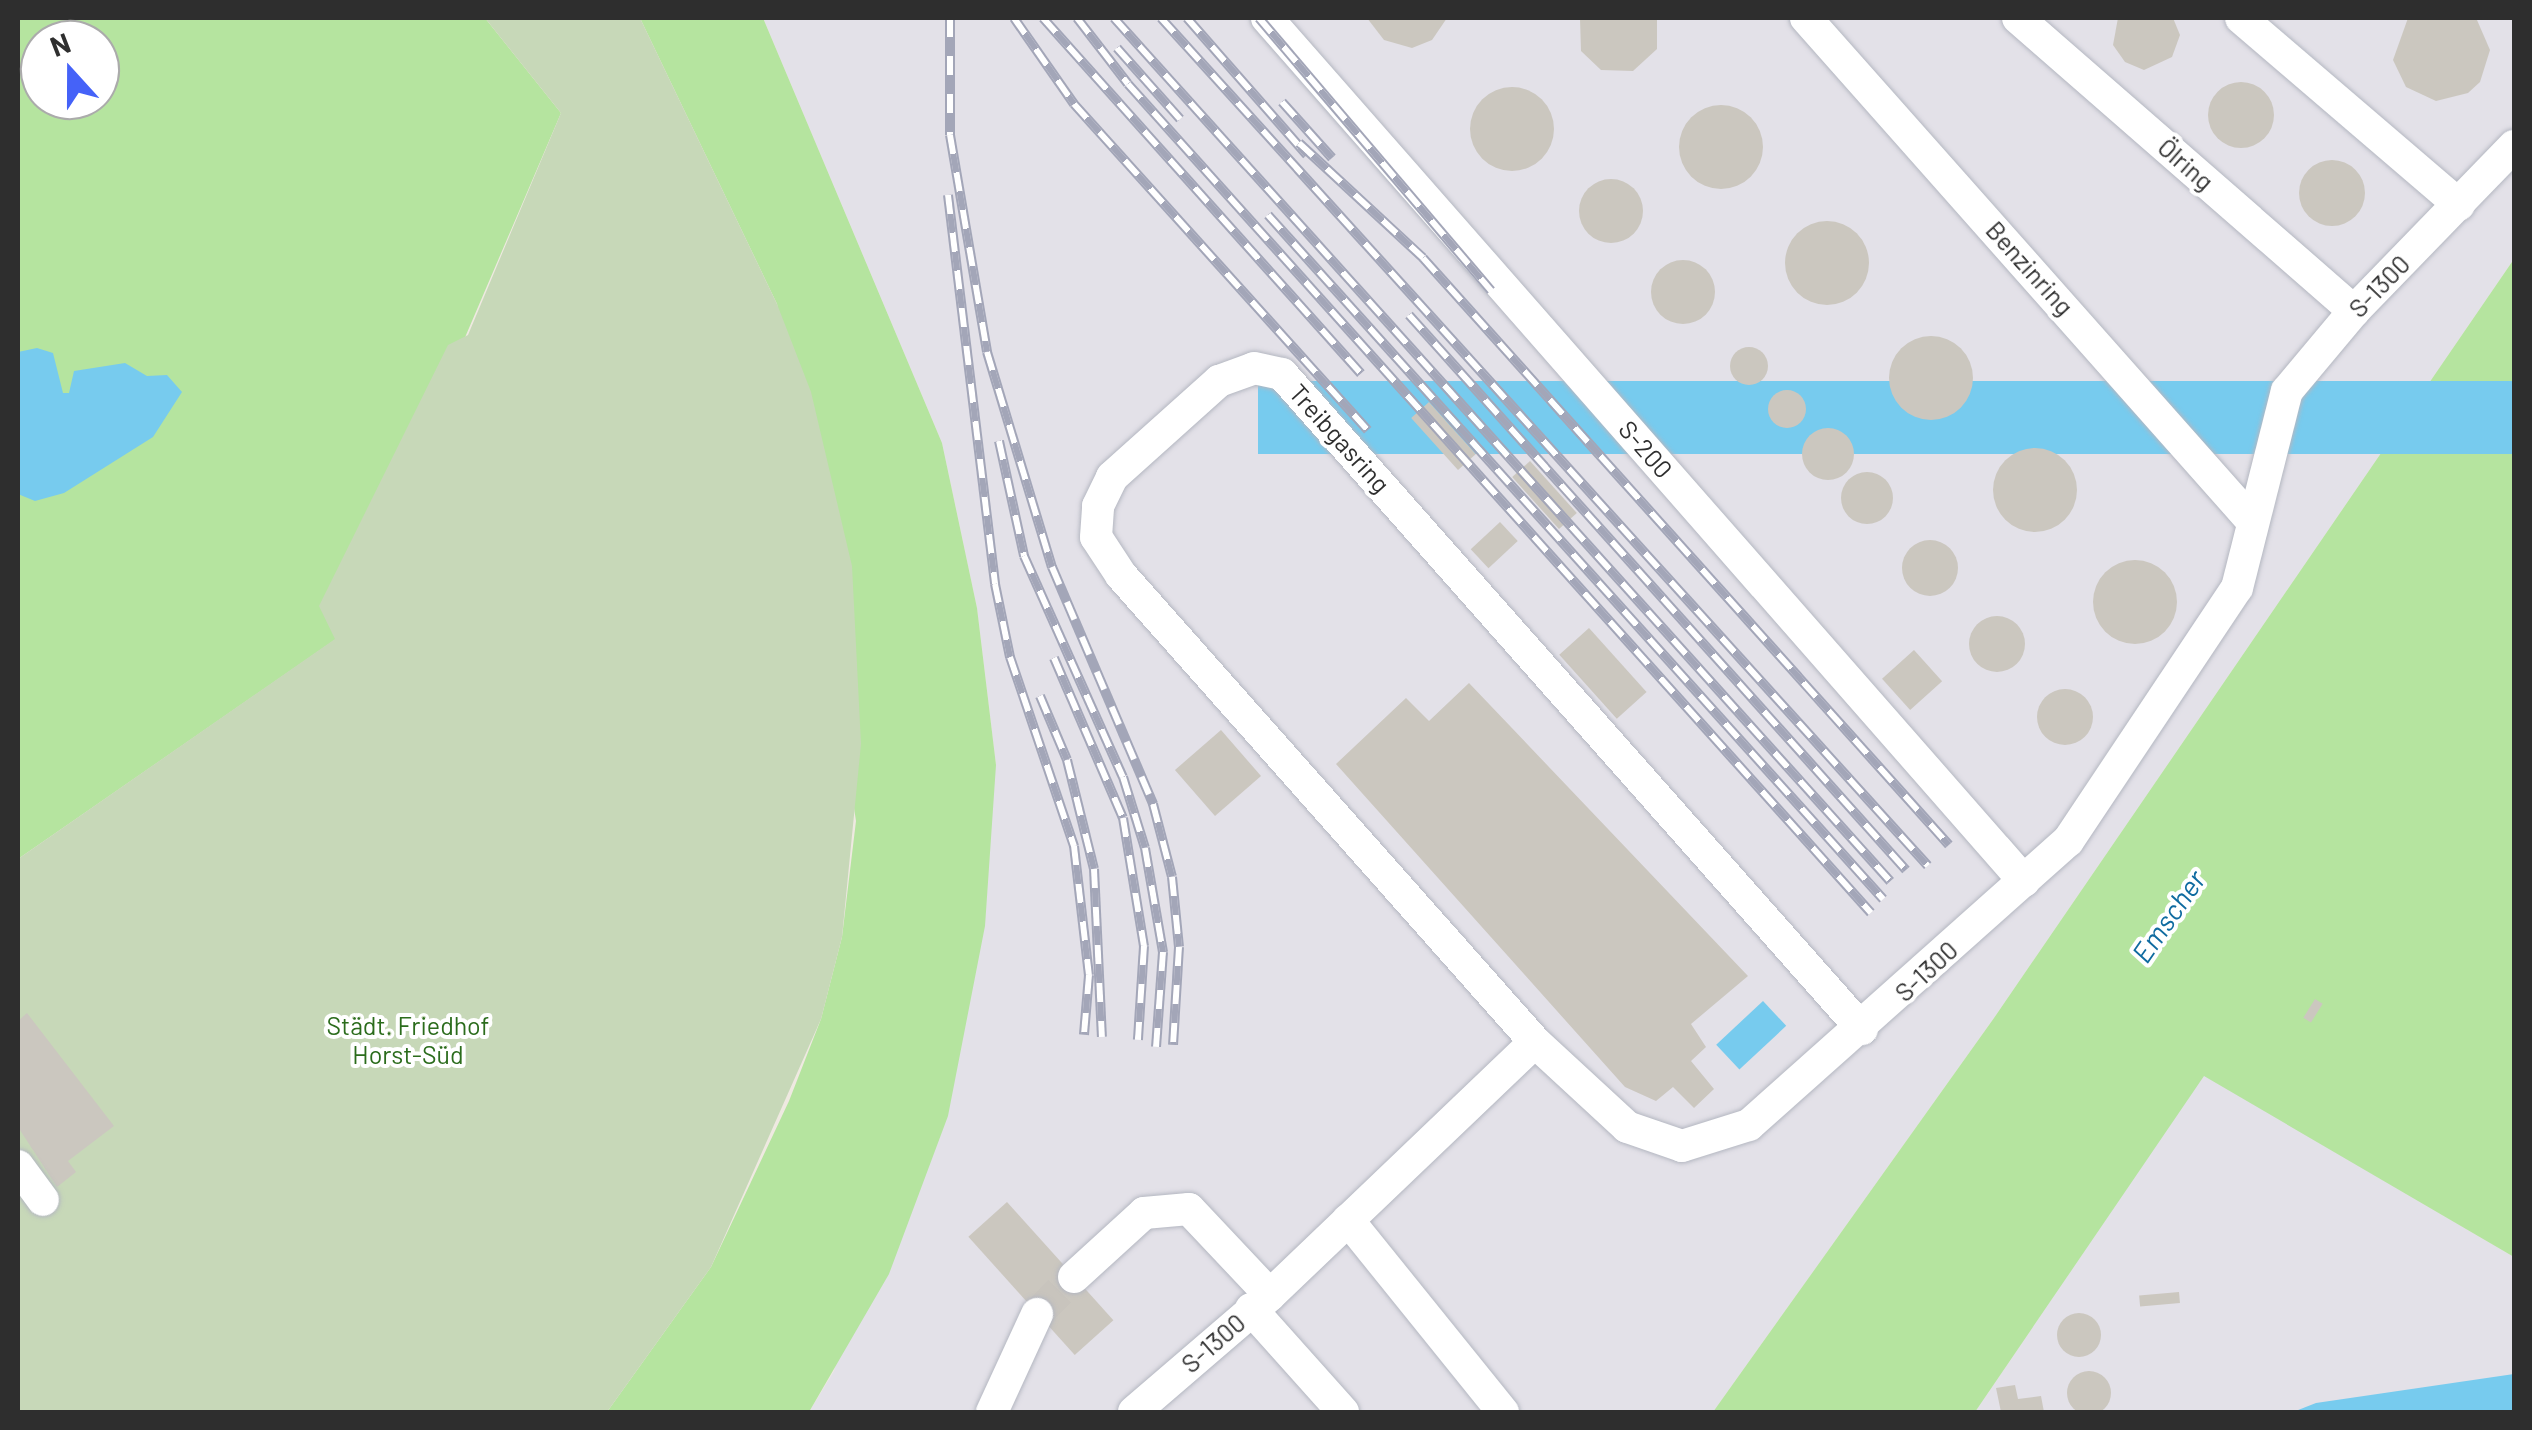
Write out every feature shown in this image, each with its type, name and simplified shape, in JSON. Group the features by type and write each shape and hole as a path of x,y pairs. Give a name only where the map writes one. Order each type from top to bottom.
{"lane":[{"name":"S-200","path":"1267,18 2024,881"},
{"name":"Benzinring","path":"1806,18 2252,521"},
{"name":"Ölring","path":"2018,18 2354,311"},
{"path":"2242,18 2459,205"},
{"name":"S-1300","path":"1134,1412 1261,1302 1535,1042 1627,1127 1682,1146 1748,1126 1862,1029 2068,841 2237,588 2287,392 2354,311 2514,146"},
{"name":"Treibgasring","path":"1535,1042 1121,575 1096,537 1098,506 1112,477 1219,381 1254,368 1282,374 1862,1029"},
{"path":"18,1166 43,1200"},
{"path":"1074,1277 1144,1213 1189,1208 1344,1412"},
{"path":"1348,1220 1503,1412"},
{"path":"992,1412 1037,1314"}],"shaded area":[{"path":"763,18 2514,18 2514,259 1994,1018 1713,1412 809,1412 834,1371 996,765 977,608 942,443"},
{"path":"2204,1075 2514,1257 2514,1412 1975,1412"}],"green space":[{"path":"18,18 485,18 561,113 336,639 18,859"},
{"name":"Städt. Friedhof Horst-Süd","path":"485,18 640,18 777,304 811,392 852,566 861,744 842,937 821,1019 711,1267 607,1412 18,1412 18,859 335,639 319,606 448,345 468,335 561,113"},
{"path":"640,18 763,18 942,443 977,608 996,765 985,926 948,1116 889,1274 809,1412 607,1412 711,1267 789,1101 821,1019 842,937 856,821 777,304"},
{"path":"2514,259 2514,1257 2204,1076 1975,1412 1713,1412 1994,1018"}],"water":[{"path":"37,348 53,353 63,393 69,393 74,371 125,363 147,376 167,375 182,392 153,437 64,493 35,501 18,494 18,352"},
{"path":"1258,381 2514,381 2514,454 1258,454"},
{"path":"1763,1001 1786,1026 1739,1070 1716,1045"},
{"path":"2514,1374 2514,1412 2293,1412 2316,1403"}],"building":[{"path":"1367,18 1447,18 1432,40 1412,48 1384,40"},
{"path":"1580,18 1657,18 1657,49 1633,71 1601,70 1581,51"},
{"path":"2118,18 2173,18 2180,35 2172,57 2144,70 2125,62 2113,45"},
{"path":"2408,18 2477,20 2490,50 2480,82 2468,93 2436,101 2406,87 2393,60"},
{"path":"2241,82 2265,91 2274,115 2265,139 2241,148 2217,139 2208,115 2217,91"},
{"path":"1512,87 1535,94 1547,106 1554,129 1547,152 1535,164 1512,171 1489,164 1477,152 1470,129 1477,106 1489,94"},
{"path":"1721,105 1744,112 1756,124 1763,147 1756,170 1744,182 1721,189 1698,182 1686,170 1679,147 1686,124 1698,112"},
{"path":"2332,160 2356,169 2365,193 2356,217 2332,226 2308,217 2299,193 2308,169"},
{"path":"1611,179 1634,188 1643,211 1634,234 1611,243 1588,234 1579,211 1588,188"},
{"path":"1827,221 1850,228 1862,240 1869,263 1862,286 1850,298 1827,305 1804,298 1792,286 1785,263 1792,240 1804,228"},
{"path":"1683,260 1706,269 1715,292 1706,315 1683,324 1660,315 1651,292 1660,269"},
{"path":"1931,336 1954,343 1966,355 1973,378 1966,401 1954,413 1931,420 1908,413 1896,401 1889,378 1896,355 1908,343"},
{"path":"1749,347 1763,352 1768,366 1763,380 1749,385 1735,380 1730,366 1735,352"},
{"path":"1787,390 1801,395 1806,409 1801,423 1787,428 1773,423 1768,409 1773,395"},
{"path":"1429,402 1476,454 1458,470 1411,418"},
{"path":"1828,428 1847,435 1854,454 1847,473 1828,480 1809,473 1802,454 1809,435"},
{"path":"2035,448 2058,455 2070,467 2077,490 2070,513 2058,525 2035,532 2012,525 2000,513 1993,490 2000,467 2012,455"},
{"path":"1530,461 1577,513 1559,529 1512,477"},
{"path":"1867,472 1886,479 1893,498 1886,517 1867,524 1848,517 1841,498 1848,479"},
{"path":"1500,522 1518,541 1488,568 1471,549"},
{"path":"1930,540 1950,548 1958,568 1950,588 1930,596 1910,588 1902,568 1910,548"},
{"path":"2135,560 2158,567 2170,579 2177,602 2170,625 2158,637 2135,644 2112,637 2100,625 2093,602 2100,579 2112,567"},
{"path":"1997,616 2017,624 2025,644 2017,664 1997,672 1977,664 1969,644 1977,624"},
{"path":"1589,628 1647,692 1617,719 1559,655"},
{"path":"1914,650 1942,681 1910,710 1882,679"},
{"path":"1469,683 1748,976 1691,1024 1706,1047 1691,1061 1714,1089 1694,1108 1673,1087 1656,1101 1625,1087 1336,764 1406,698 1429,721"},
{"path":"2065,689 2085,697 2093,717 2085,737 2065,745 2045,737 2037,717 2045,697"},
{"path":"1221,730 1261,776 1215,816 1175,770"},
{"path":"2315,999 2323,1004 2311,1022 2303,1018"},
{"path":"27,1013 114,1126 68,1161 76,1172 57,1187 18,1127 18,1021"},
{"path":"1007,1202 1113,1320 1075,1355 968,1237"},
{"path":"2179,1292 2180,1303 2140,1306 2139,1295"},
{"path":"2079,1313 2095,1319 2101,1335 2095,1351 2079,1357 2063,1351 2057,1335 2063,1319"},
{"path":"2089,1371 2104,1378 2111,1393 2104,1408 2089,1415 2074,1408 2067,1393 2074,1378"},
{"path":"2015,1385 2018,1399 2041,1396 2044,1412 2001,1412 1996,1388"}],"tunnel":[{"path":"1037,1314 1074,1277"}],"railway":[{"path":"950,18 950,135 987,352 1052,567 1153,804 1172,877 1179,947 1173,1045"},
{"path":"1014,18 1074,104 1368,430"},
{"path":"1043,18 1361,374"},
{"path":"1077,18 1128,84 1871,913"},
{"path":"1114,18 1890,881"},
{"path":"1161,18 1928,866"},
{"path":"1187,18 1307,155"},
{"path":"1259,18 1491,291"},
{"path":"1117,48 1180,119"},
{"path":"1282,102 1332,158"},
{"path":"1299,143 1423,258 1949,845"},
{"path":"948,195 995,584 1010,657 1074,846 1089,975 1084,1035"},
{"path":"1268,215 1883,899"},
{"path":"1409,315 1906,870"},
{"path":"999,441 1024,556 1123,777 1145,848 1163,952 1156,1047"},
{"path":"1054,658 1123,818 1144,946 1138,1040"},
{"path":"1040,696 1067,760 1094,869 1102,1037"}],"water label":[{"name":"Emscher","path":"2168,916"}]}
